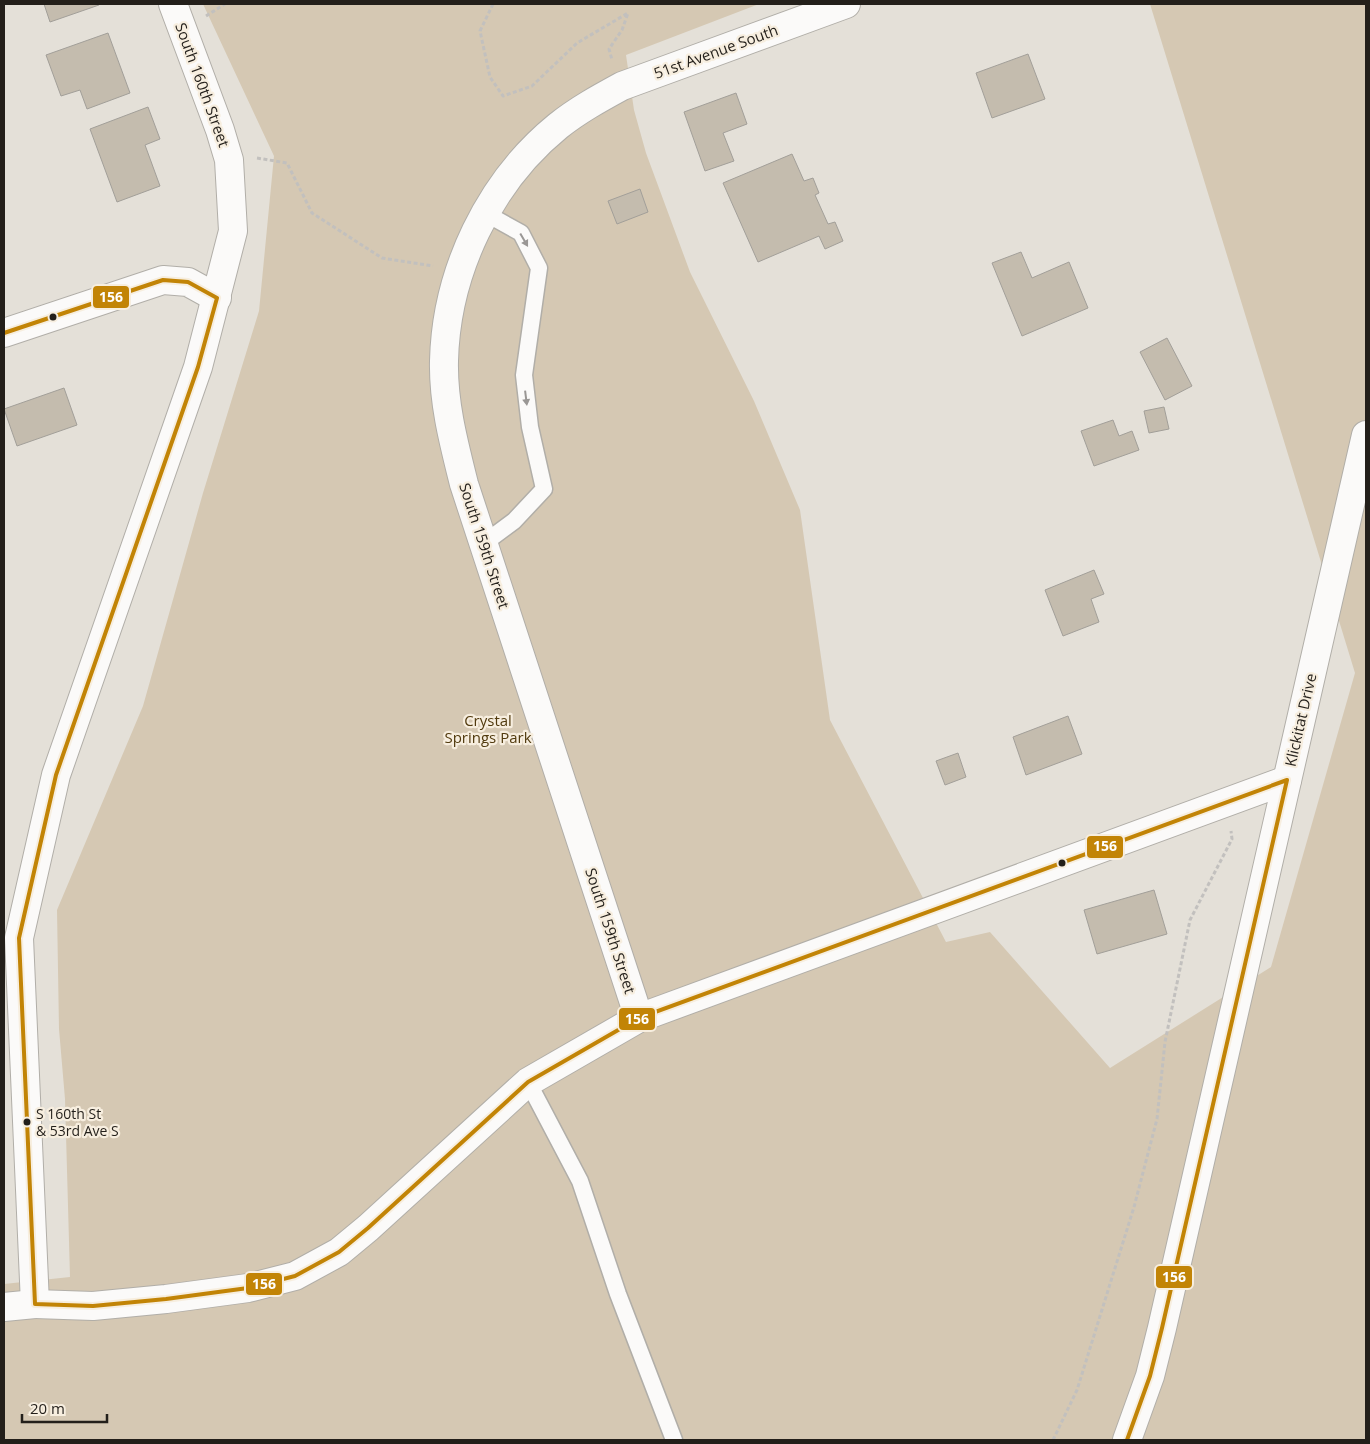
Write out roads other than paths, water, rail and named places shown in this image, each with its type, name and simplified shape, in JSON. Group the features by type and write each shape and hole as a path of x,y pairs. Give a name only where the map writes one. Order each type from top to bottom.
{"street":[{"name":"South 160th Street","path":"35,1304 19,938 56,775 198,367 233,231 231,176 228,160 220,130 173,4"},
{"name":"51st Avenue South","path":"588,104 622,86 846,4"},
{"name":"South 159th Street","path":"588,104 558,126 531,151 507,179 485,213 460,271 449,314 444,362 449,423 464,484 638,1018"},
{"path":"4,333 163,280 188,282 217,298"},
{"name":"Klickitat Drive","path":"1127,1440 1150,1376 1162,1328 1366,435"},
{"path":"4,1308 35,1304 93,1306 166,1299 248,1288 295,1276 339,1252 368,1228 528,1082 638,1018 1287,780"}],"lane":[{"path":"483,544 514,521 544,489 530,427 524,375 539,268 521,234 485,213"},
{"path":"528,1082 580,1181 618,1294 674,1440"}],"place":[{"name":"S 160th St & 53rd Ave S","path":"27,1122"}],"park label":[{"name":"Crystal Springs Park","path":"488,730"}]}
